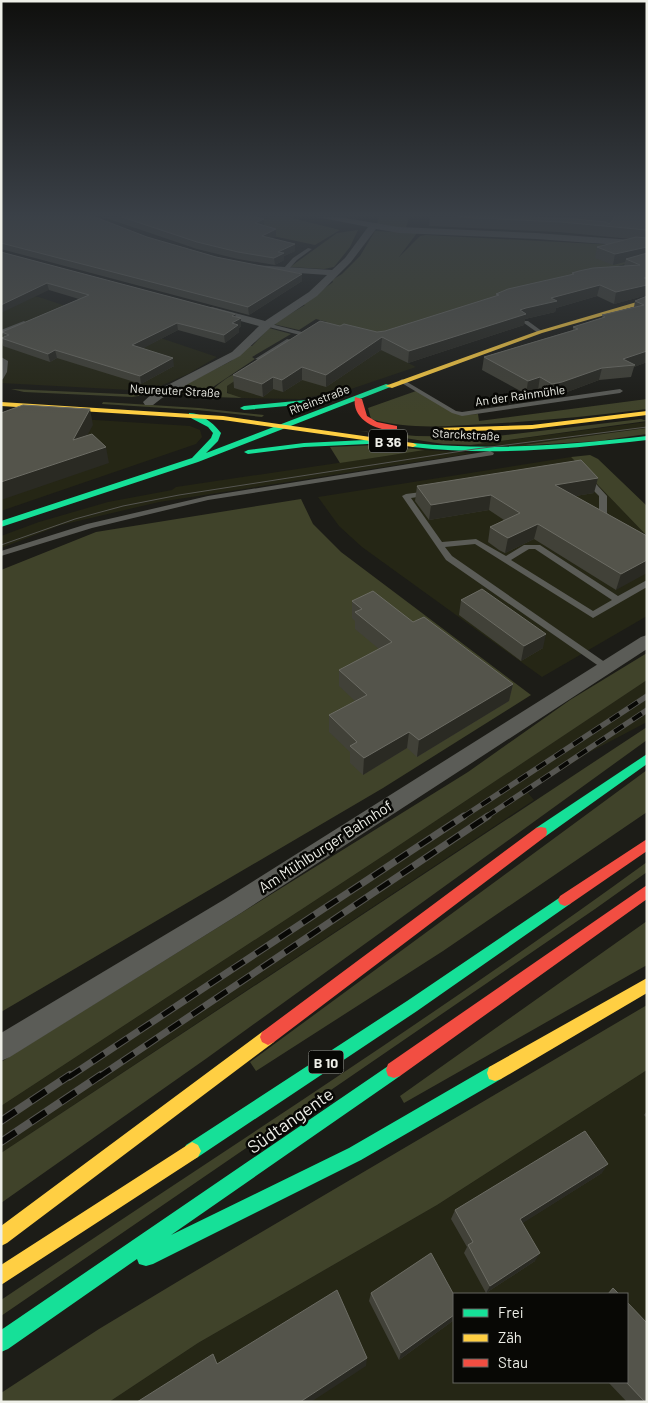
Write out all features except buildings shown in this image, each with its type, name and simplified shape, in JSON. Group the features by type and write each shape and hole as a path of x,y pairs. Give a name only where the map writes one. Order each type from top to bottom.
{"main road":[{"name":"Rheinstraße","path":"1,524 195,460 310,418 402,381 540,332 647,301"},
{"name":"Neureuter Straße","path":"1,394 167,403"},
{"path":"244,408 304,403 370,394"},
{"path":"358,399 358,411 364,419 394,428"},
{"name":"Neureuter Straße","path":"1,404 191,408 285,427"},
{"name":"Neureuter Straße","path":"230,407 330,421"},
{"path":"191,408 211,425 217,433 215,438 195,460"},
{"name":"Starckstraße","path":"424,430 516,428 647,413"},
{"name":"B 36","path":"356,424 409,429"},
{"name":"Starckstraße","path":"285,427 386,441 492,451 571,448 647,438"},
{"path":"216,452 249,452 313,444 386,441"},
{"path":"1,1237 568,812 647,758"},
{"name":"Südtangente","path":"1,1276 412,1006 647,844"},
{"name":"Südtangente","path":"1,1342 430,1045 647,891"},
{"path":"60,1300 355,1154 647,985"}],"street":[{"path":"149,402 158,395 236,354 266,325 313,294 325,282"},
{"path":"201,307 266,325"},
{"name":"Am Mühlburger Bahnhof","path":"1,1048 233,906 647,641"}],"lane":[{"path":"526,322 540,332"},
{"path":"1,332 24,323"},
{"path":"266,325 300,334"},
{"path":"258,359 308,329"},
{"path":"1,359 5,361 4,372 1,378"},
{"name":"An der Rainmühle","path":"402,381 454,412 462,414 620,391"},
{"path":"1,554 90,526 208,498 486,455 492,451"},
{"path":"578,469 603,496 603,514 617,527"},
{"path":"435,492 406,496 449,558 480,584 606,667"},
{"path":"440,545 476,541 592,615 647,583"},
{"path":"505,560 527,547 537,547 618,600"},
{"path":"544,634 557,633"}],"shaded area":[{"path":"332,282 558,282 502,298 385,338 323,325 327,322 316,319 299,330 273,324 305,305 303,304"},
{"path":"1,288 42,298 217,357 188,374 149,391 1,383"},
{"path":"269,328 291,334 252,357 255,359 201,395 169,393 231,361 249,346 252,346"},
{"path":"373,345 416,367 351,389 300,399 242,398 230,395 226,390 227,386 262,363"},
{"path":"259,360 262,363 227,386 227,393 242,398 213,397 210,395 212,390 224,380"},
{"path":"11,389 145,395 132,397 24,392"},
{"path":"416,391 463,415 478,414 479,421 647,399 647,409 546,420 443,426 399,425 371,419 368,408"},
{"path":"103,402 199,408 264,415 262,417 197,410 102,404"},
{"path":"1,414 190,426 200,430 202,437 196,444 1,511"},
{"path":"641,419 647,421 471,445 443,444 360,431 416,436 488,437"},
{"path":"647,422 647,428 516,446 471,445"},
{"path":"647,428 647,434 598,441 516,446"},
{"path":"377,445 425,450 340,463 330,447"},
{"path":"425,450 474,453 159,502 61,525 1,548 1,536 39,522 108,502 172,490 176,487"},
{"path":"590,455 598,459 647,506 647,536 571,457"},
{"path":"571,457 647,536 647,616 542,677 362,547 339,526 318,497"},
{"path":"301,499 313,524 341,552 531,695 383,788 1,1012 1,570 96,532"},
{"path":"647,653 647,680 389,852 1,1106 1,1062 468,772 570,700"},
{"path":"647,680 647,722 588,753 540,784 528,793 534,800 1,1153 1,1106 389,852"},
{"path":"647,727 647,740 207,1058 1,1203 1,1153"},
{"path":"647,770 647,812 443,951 256,1071 250,1062"},
{"path":"647,862 647,872 595,909 1,1316 1,1300 407,1030"},
{"path":"647,921 647,965 404,1103 400,1096"},
{"path":"647,1005 647,1070 437,1205 198,1343 109,1402 1,1402 1,1393 99,1329"},
{"path":"647,1070 647,1402 109,1402 198,1343 437,1205"}],"tram line":[{"path":"1,545 75,519 123,506 179,495 475,449 647,427"}],"railway":[{"path":"463,817 647,696"},
{"path":"486,817 647,710"},
{"path":"69,1077 464,816"},
{"path":"99,1077 488,816"},
{"path":"1,1121 70,1075"},
{"path":"1,1142 101,1075"}],"traffic: fast":[{"path":"1,524 195,460 389,386"},
{"path":"244,408 327,400"},
{"path":"192,415 211,425 217,433 215,439 195,460"},
{"path":"413,445 472,450 501,450 560,447 647,438"},
{"path":"248,452 304,445 386,441"},
{"path":"541,832 647,758"},
{"path":"192,1151 412,1006 565,900"},
{"path":"1,1342 394,1070"},
{"path":"146,1257 355,1154 495,1073"}],"traffic: slow":[{"path":"389,386 540,332 647,301"},
{"path":"1,404 223,418 413,445"},
{"path":"436,430 532,427 647,413"},
{"path":"495,1073 647,985"},
{"path":"1,1237 268,1037"},
{"path":"1,1276 192,1151"}],"traffic: jam":[{"path":"358,399 359,407 365,418 374,423 394,428"},
{"path":"268,1037 541,832"},
{"path":"565,900 647,844"},
{"path":"394,1070 647,891"}]}
